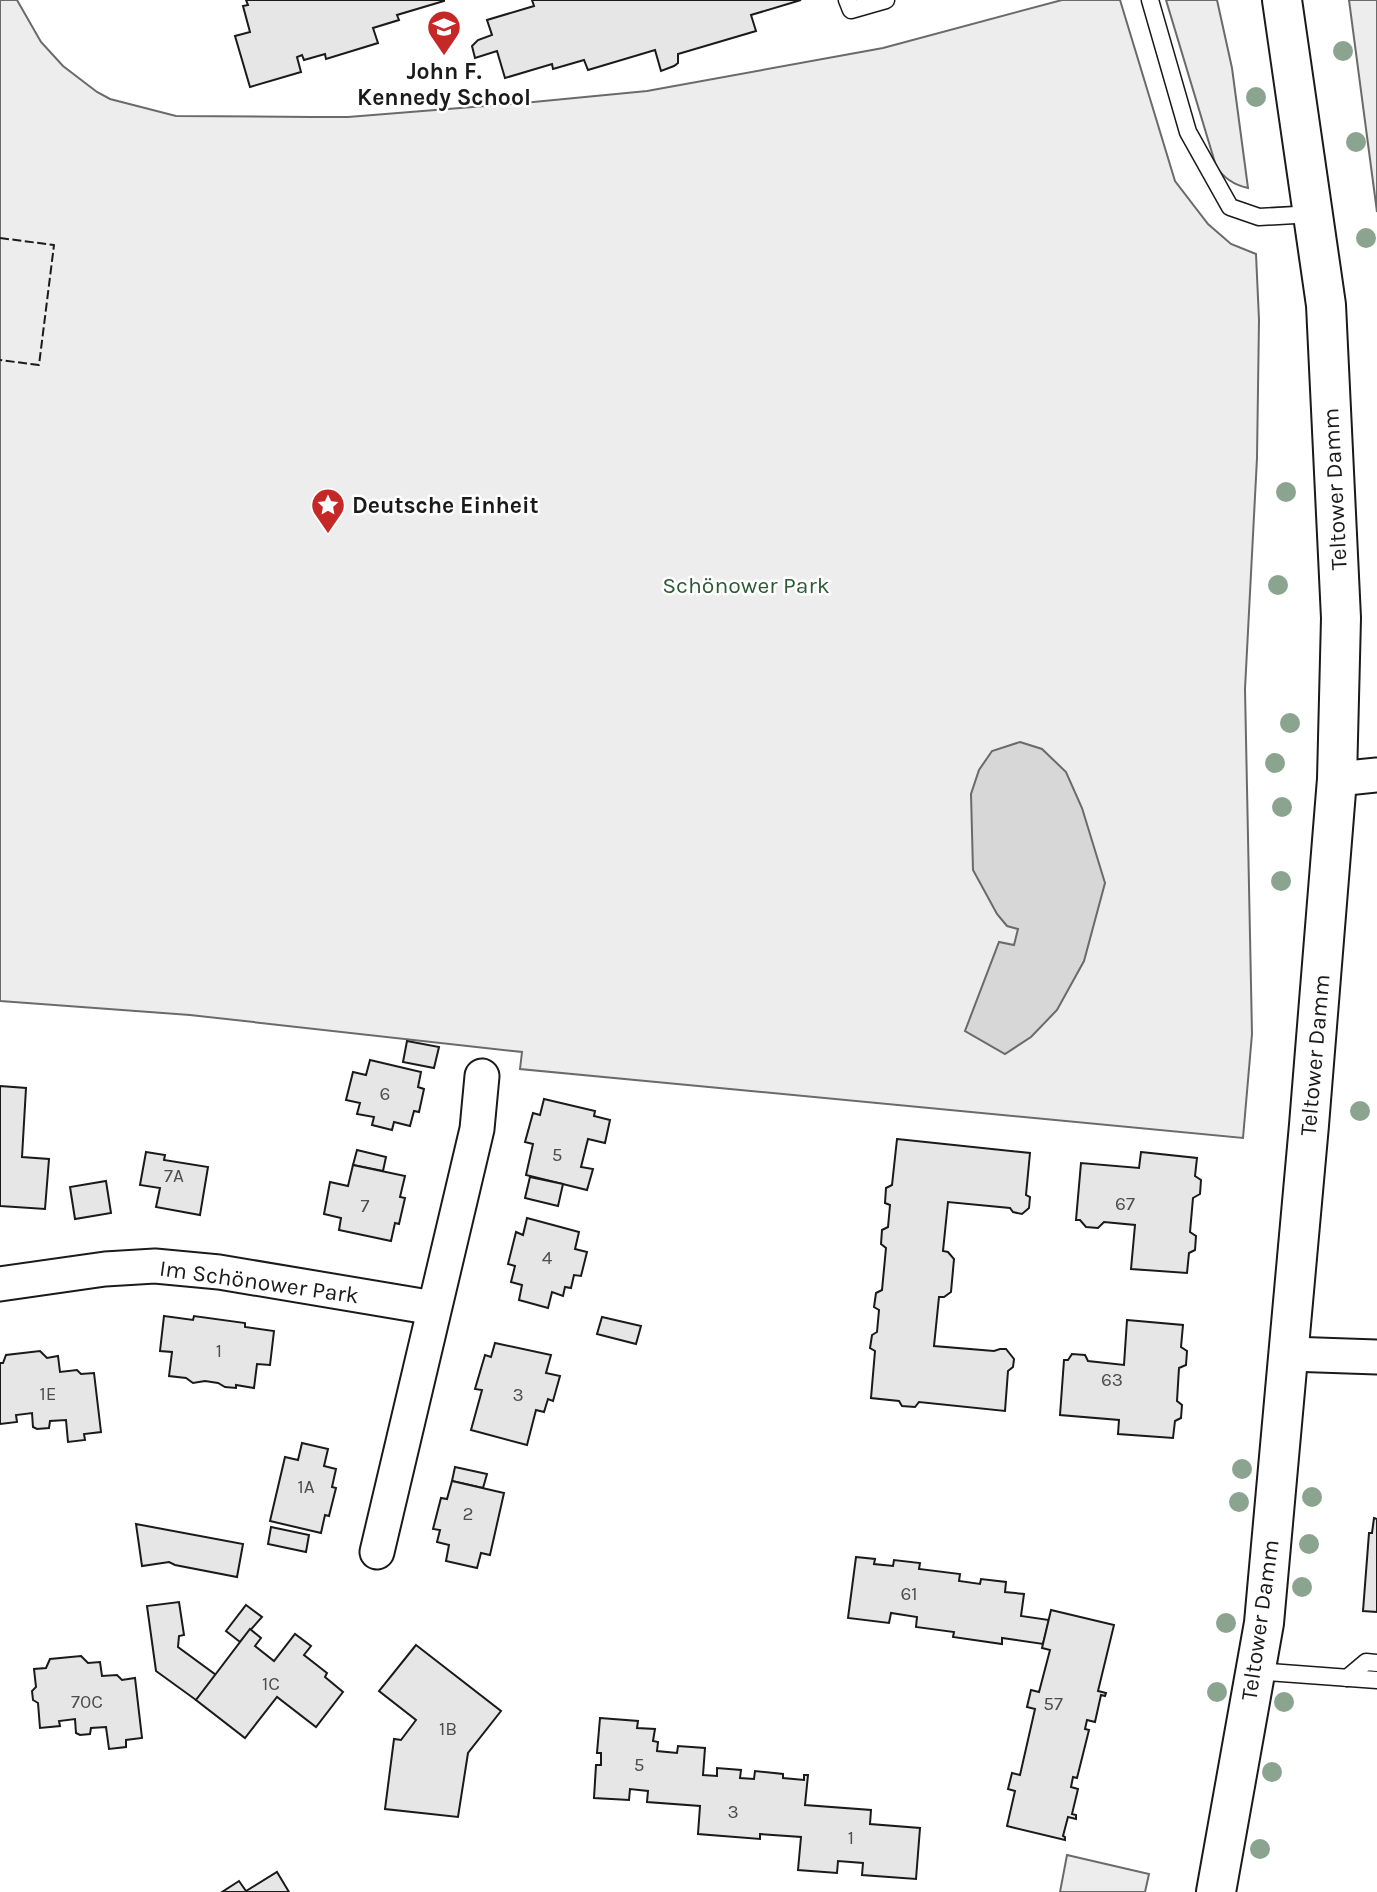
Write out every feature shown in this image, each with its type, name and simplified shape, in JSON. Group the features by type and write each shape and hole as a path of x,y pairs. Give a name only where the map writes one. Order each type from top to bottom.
{"main road":[{"name":"Teltower Damm","path":"1216,1892 1264,1623 1337,779 1341,618 1326,305 1282,0"}],"street":[{"path":"1337,779 1377,775"},
{"path":"377,1552 477,1129 482,1076"},
{"name":"Im Schönower Park","path":"0,1284 155,1265 219,1272 434,1308"},
{"path":"1289,1354 1377,1357"}],"lane":[{"path":"848,0 851,10 887,0"},
{"path":"1150,0 1188,132 1230,207 1259,217 1313,214"},
{"path":"1347,1678 1366,1662 1377,1663"},
{"path":"1255,1671 1377,1680"}],"green space":[{"name":"Schönower Park","path":"0,0 17,0 41,42 63,66 110,99 176,116 348,117 647,91 883,48 1062,0 1120,0 1175,181 1208,224 1231,244 1256,254 1259,320 1257,458 1245,689 1252,1034 1243,1138 520,1069 522,1052 190,1015 0,1001"},
{"path":"1166,0 1217,0 1232,68 1248,188 1230,181 1216,166"},
{"path":"1349,0 1377,0 1377,212"},
{"path":"1067,1855 1149,1874 1145,1892 1060,1892"}],"shaded area":[{"path":"1020,742 1042,749 1066,772 1082,808 1105,883 1084,961 1057,1010 1031,1037 1005,1054 965,1031 999,942 1014,945 1018,929 1007,926 997,914 973,870 971,794 979,770 992,751"}],"building":[{"path":"246,0 444,1 397,15 399,20 373,28 378,43 326,59 325,54 304,60 302,55 297,57 301,72 250,87 235,36 250,32 243,6 248,5"},
{"path":"532,0 801,0 751,15 756,31 678,54 678,63 661,71 655,50 588,70 584,60 553,69 552,64 505,78 497,51 475,58 472,46 478,40 492,35 487,20 534,6"},
{"path":"407,1041 439,1047 434,1068 403,1062"},
{"path":"370,1060 421,1072 418,1087 424,1089 419,1112 414,1111 410,1126 394,1122 392,1130 372,1125 374,1117 357,1114 360,1103 346,1100 353,1072 366,1075"},
{"path":"0,1086 26,1088 22,1157 49,1159 45,1209 0,1206"},
{"path":"544,1099 595,1111 594,1116 610,1120 605,1143 588,1139 581,1167 593,1169 587,1190 526,1175 533,1144 525,1142 533,1113 540,1115"},
{"path":"897,1139 1030,1153 1026,1195 1030,1197 1029,1208 1022,1214 1013,1212 1010,1208 948,1202 943,1251 948,1252 954,1259 951,1292 939,1297 934,1346 994,1351 1006,1349 1014,1359 1013,1367 1008,1371 1005,1411 919,1402 915,1407 902,1406 899,1401 871,1398 875,1351 870,1348 872,1335 877,1332 879,1310 874,1307 876,1293 882,1290 886,1248 881,1244 882,1230 888,1227 890,1205 885,1203 886,1188 892,1185"},
{"path":"357,1150 386,1157 383,1171 353,1165"},
{"path":"146,1152 165,1155 164,1160 208,1167 200,1215 156,1207 160,1188 140,1185"},
{"path":"1141,1152 1197,1158 1195,1176 1201,1180 1200,1194 1193,1198 1190,1232 1196,1236 1195,1250 1189,1253 1187,1273 1131,1269 1135,1225 1104,1222 1098,1228 1086,1227 1080,1220 1076,1220 1081,1163 1139,1168"},
{"path":"353,1165 405,1176 400,1197 405,1198 399,1224 395,1223 391,1241 339,1230 341,1218 324,1214 330,1182 348,1186"},
{"path":"530,1177 563,1184 558,1206 525,1198"},
{"path":"106,1181 111,1213 75,1219 70,1187"},
{"path":"527,1218 579,1232 575,1249 587,1252 581,1276 574,1275 571,1288 565,1287 563,1296 552,1292 548,1308 519,1300 522,1285 511,1282 515,1266 508,1264 516,1232 523,1235"},
{"path":"164,1316 193,1320 194,1316 245,1323 245,1327 274,1331 270,1365 257,1364 254,1388 236,1385 236,1388 225,1387 205,1381 193,1383 186,1378 169,1376 172,1352 160,1351"},
{"path":"602,1317 641,1326 636,1344 597,1334"},
{"path":"1127,1320 1183,1325 1181,1347 1187,1351 1186,1365 1179,1368 1177,1401 1182,1405 1181,1418 1175,1421 1173,1438 1118,1434 1119,1420 1060,1415 1064,1360 1068,1360 1072,1354 1085,1355 1088,1361 1124,1365"},
{"path":"495,1343 551,1355 546,1373 560,1376 553,1401 548,1399 544,1412 536,1410 527,1445 471,1430 482,1390 475,1389 485,1355 491,1357"},
{"path":"40,1351 47,1358 58,1356 60,1372 77,1370 81,1374 94,1373 101,1432 84,1434 85,1440 68,1442 66,1420 50,1421 49,1428 37,1429 33,1427 32,1413 16,1415 17,1422 0,1424 0,1363 3,1363 6,1355"},
{"path":"302,1443 328,1449 324,1466 336,1469 332,1487 336,1488 329,1516 325,1515 321,1533 270,1521 285,1457 298,1460"},
{"path":"455,1467 487,1474 483,1488 452,1481"},
{"path":"452,1481 504,1493 490,1555 481,1553 477,1568 446,1561 449,1545 437,1542 440,1530 433,1529 441,1498 447,1499"},
{"path":"1374,1518 1377,1519 1377,1612 1363,1611 1369,1533 1372,1533"},
{"path":"136,1524 243,1544 237,1577 169,1562 142,1566"},
{"path":"271,1527 309,1535 306,1552 268,1544"},
{"path":"856,1557 875,1559 874,1564 893,1566 894,1560 920,1563 919,1569 960,1574 959,1581 980,1584 981,1579 1006,1582 1005,1592 1024,1594 1021,1616 1049,1620 1043,1644 1002,1638 1002,1644 953,1637 954,1632 916,1627 917,1617 891,1613 889,1623 848,1618"},
{"path":"179,1602 184,1635 179,1636 178,1647 216,1675 196,1700 156,1671 147,1606"},
{"path":"246,1605 262,1617 240,1642 226,1631"},
{"path":"1051,1610 1114,1625 1098,1691 1106,1693 1105,1696 1101,1695 1095,1722 1087,1720 1085,1729 1089,1730 1077,1778 1073,1777 1071,1787 1078,1789 1072,1814 1076,1815 1076,1819 1068,1817 1063,1836 1065,1840 1007,1826 1015,1791 1008,1789 1012,1773 1020,1775 1035,1709 1027,1707 1031,1690 1039,1692 1050,1650 1042,1648"},
{"path":"250,1629 261,1638 255,1646 274,1661 295,1634 311,1646 304,1655 327,1673 325,1677 343,1692 316,1727 277,1697 245,1738 196,1700"},
{"path":"416,1645 501,1711 468,1753 458,1817 385,1809 394,1739 401,1740 416,1720 379,1691"},
{"path":"81,1656 88,1663 100,1662 102,1676 117,1675 122,1680 135,1678 142,1738 126,1740 126,1747 109,1749 106,1727 91,1728 90,1734 80,1735 76,1733 75,1719 59,1721 60,1726 40,1728 38,1703 33,1700 32,1691 36,1687 34,1669 46,1668 50,1659"},
{"path":"600,1718 638,1721 637,1728 655,1729 653,1741 658,1742 657,1751 677,1753 678,1746 705,1748 703,1775 717,1776 717,1768 741,1770 740,1778 754,1779 755,1771 783,1774 783,1778 804,1780 804,1775 808,1775 805,1805 871,1810 870,1824 920,1828 916,1879 862,1875 863,1863 838,1861 837,1873 798,1870 801,1837 760,1834 760,1839 698,1834 700,1806 647,1802 648,1791 630,1789 629,1800 594,1798 596,1765 601,1765 601,1753 597,1753"},
{"path":"277,1872 289,1892 222,1892 239,1881 246,1891"}],"fence":[{"path":"0,238 54,245 39,365 0,360"}],"place":[{"name":"John F. Kennedy School","path":"444,57"},
{"name":"Deutsche Einheit","path":"328,535"}]}
